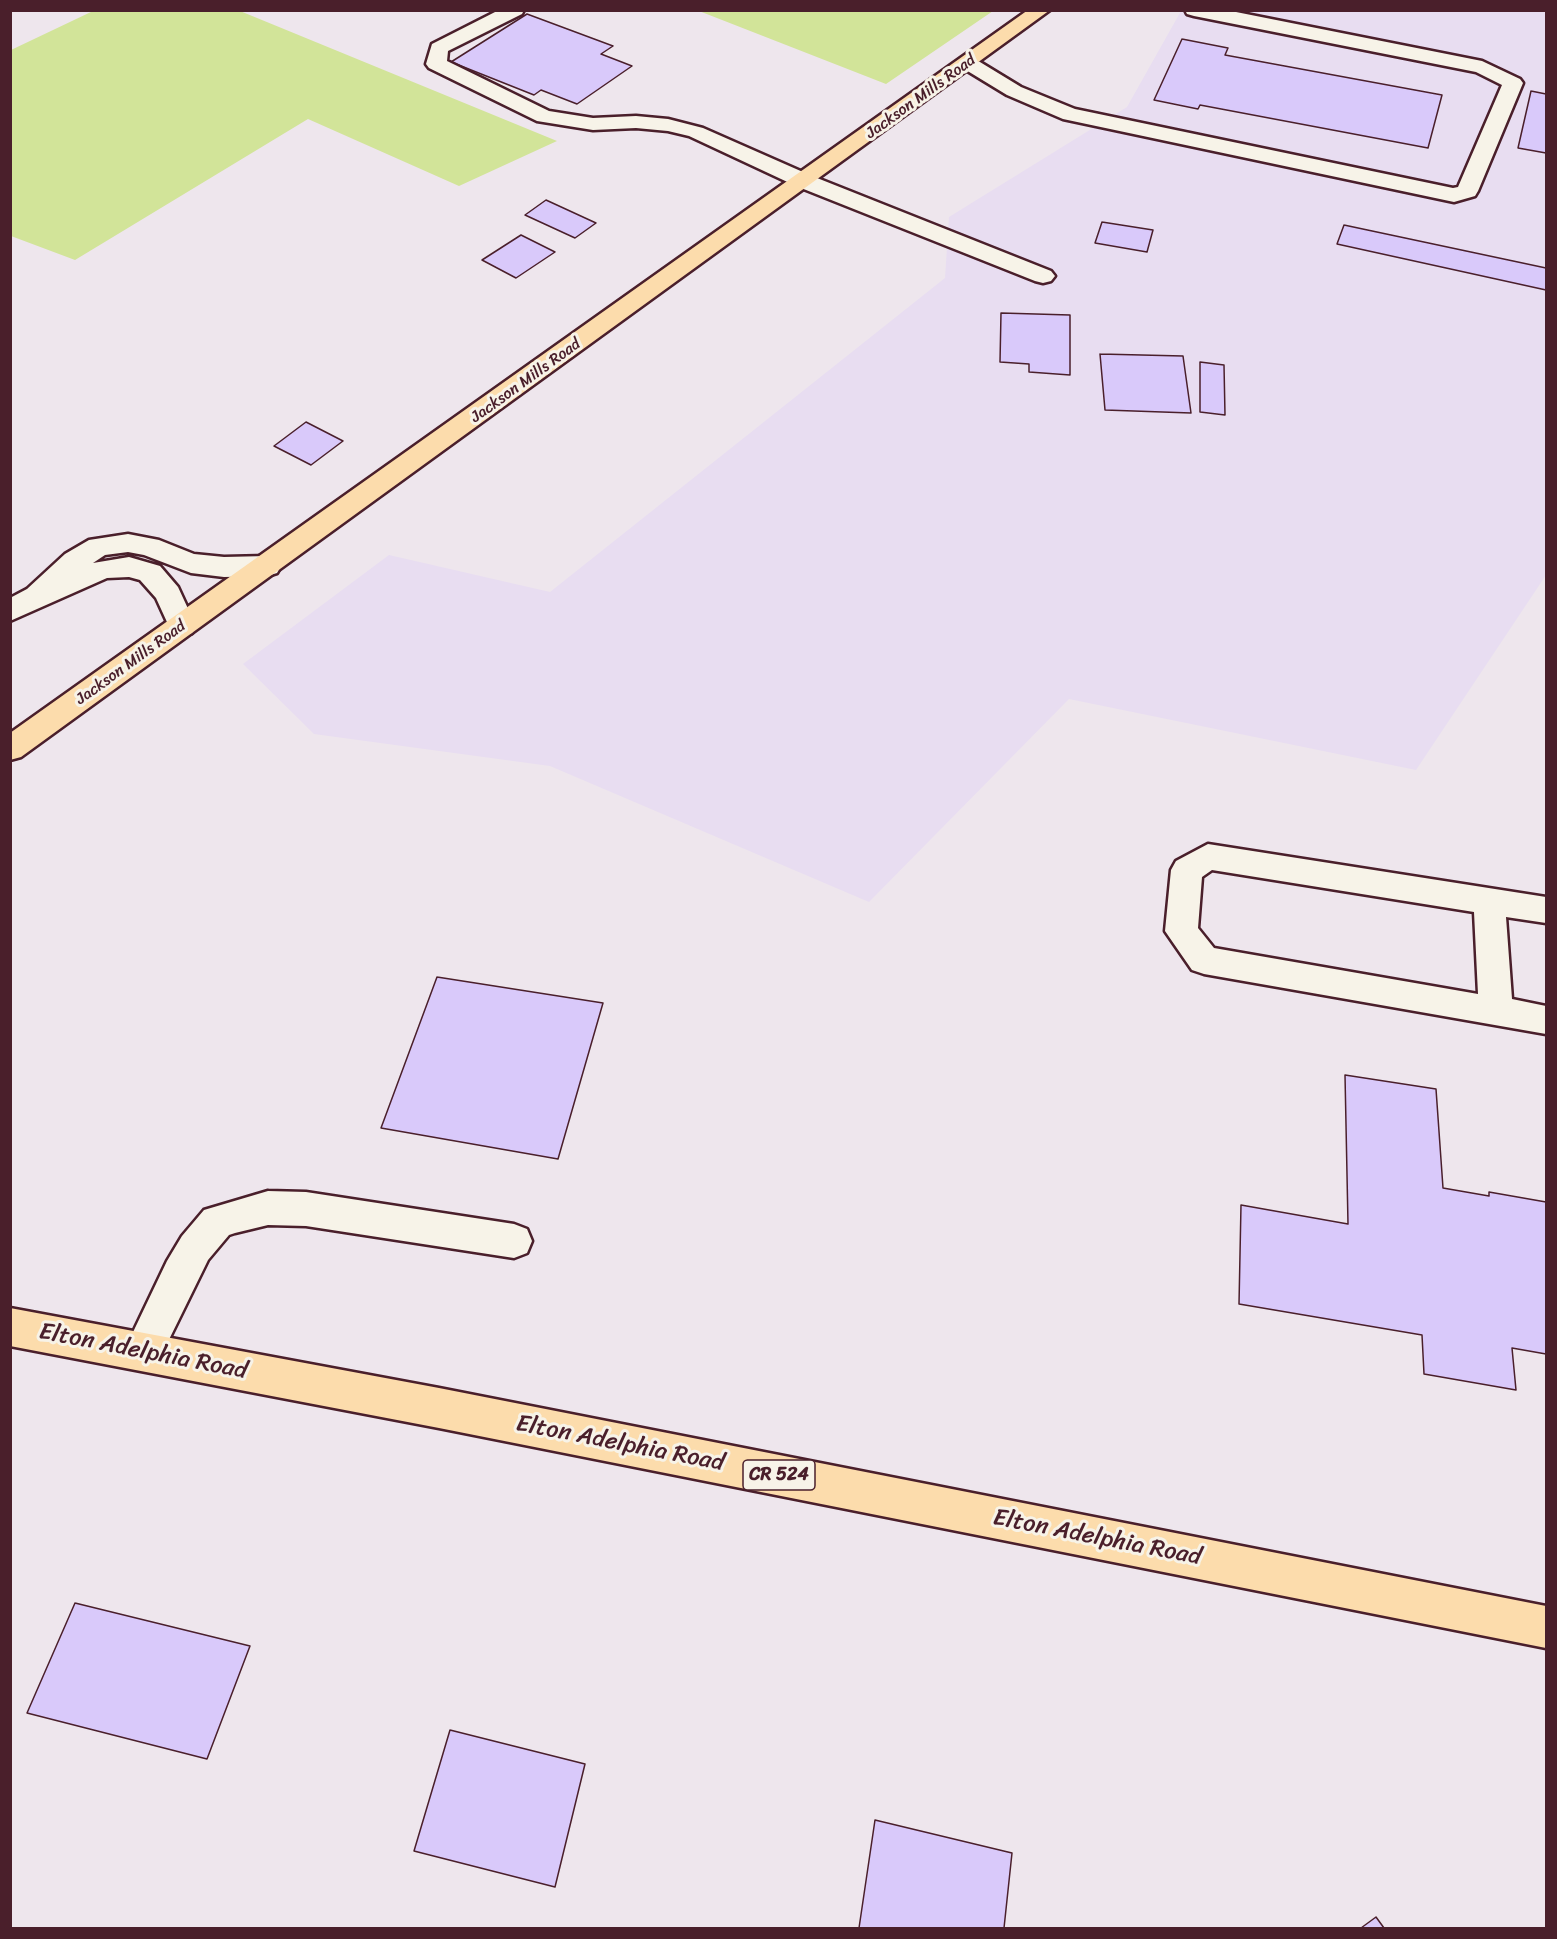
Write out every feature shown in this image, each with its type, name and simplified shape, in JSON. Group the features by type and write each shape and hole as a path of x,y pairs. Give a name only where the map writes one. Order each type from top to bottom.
{"main road":[{"name":"Jackson Mills Road","path":"10,749 1041,10"},
{"name":"Elton Adelphia Road","path":"10,1327 143,1351 1546,1627"}],"street":[{"path":"515,10 439,48 436,64 544,117 593,124 636,122 668,125 696,132 804,181 1044,276"},
{"path":"968,63 1014,91 1070,115 1100,119 1454,195 1467,192 1513,83 1482,67 1194,10"},
{"path":"38,596 75,561 99,547 128,543 148,547 190,562 224,567 267,566"},
{"path":"10,611 38,596 104,569 129,567 150,573 168,594 182,626"},
{"path":"1546,910 1209,857 1187,870 1181,931 1204,960 1546,1020"},
{"path":"1489,901 1496,1011"},
{"path":"143,1351 195,1248 217,1222 235,1216 267,1208 306,1209 514,1241"}],"shaded area":[{"path":"1181,11 1546,11 1546,575 1416,770 1069,699 869,902 550,766 314,734 243,664 389,555 550,592 945,278 949,217 1127,107"}],"green space":[{"path":"993,10 886,84 699,11"},
{"path":"93,11 240,11 557,141 459,186 308,119 75,260 11,236 11,50"}],"building":[{"path":"527,14 613,46 601,54 632,66 577,104 541,90 534,95 451,62"},
{"path":"1182,39 1228,48 1225,55 1442,95 1428,148 1200,105 1198,109 1154,100"},
{"path":"1531,91 1546,94 1546,153 1518,148"},
{"path":"546,200 596,223 575,238 525,215"},
{"path":"1102,222 1153,230 1147,252 1095,243"},
{"path":"1344,225 1546,268 1546,290 1337,244"},
{"path":"521,235 555,252 516,278 482,260"},
{"path":"1001,313 1070,315 1070,375 1029,372 1029,364 1000,362"},
{"path":"1100,354 1183,356 1191,413 1105,410"},
{"path":"1200,362 1224,365 1225,415 1200,412"},
{"path":"306,422 343,441 311,465 274,446"},
{"path":"437,977 603,1003 558,1159 381,1128"},
{"path":"1345,1075 1436,1089 1443,1188 1489,1196 1489,1192 1546,1202 1546,1354 1512,1348 1516,1390 1424,1374 1422,1335 1239,1304 1241,1205 1348,1224"},
{"path":"75,1603 250,1646 207,1759 27,1713"},
{"path":"450,1730 585,1764 555,1887 414,1851"},
{"path":"875,1820 1012,1853 1004,1928 859,1928"},
{"path":"1376,1917 1384,1928 1361,1928"}]}
